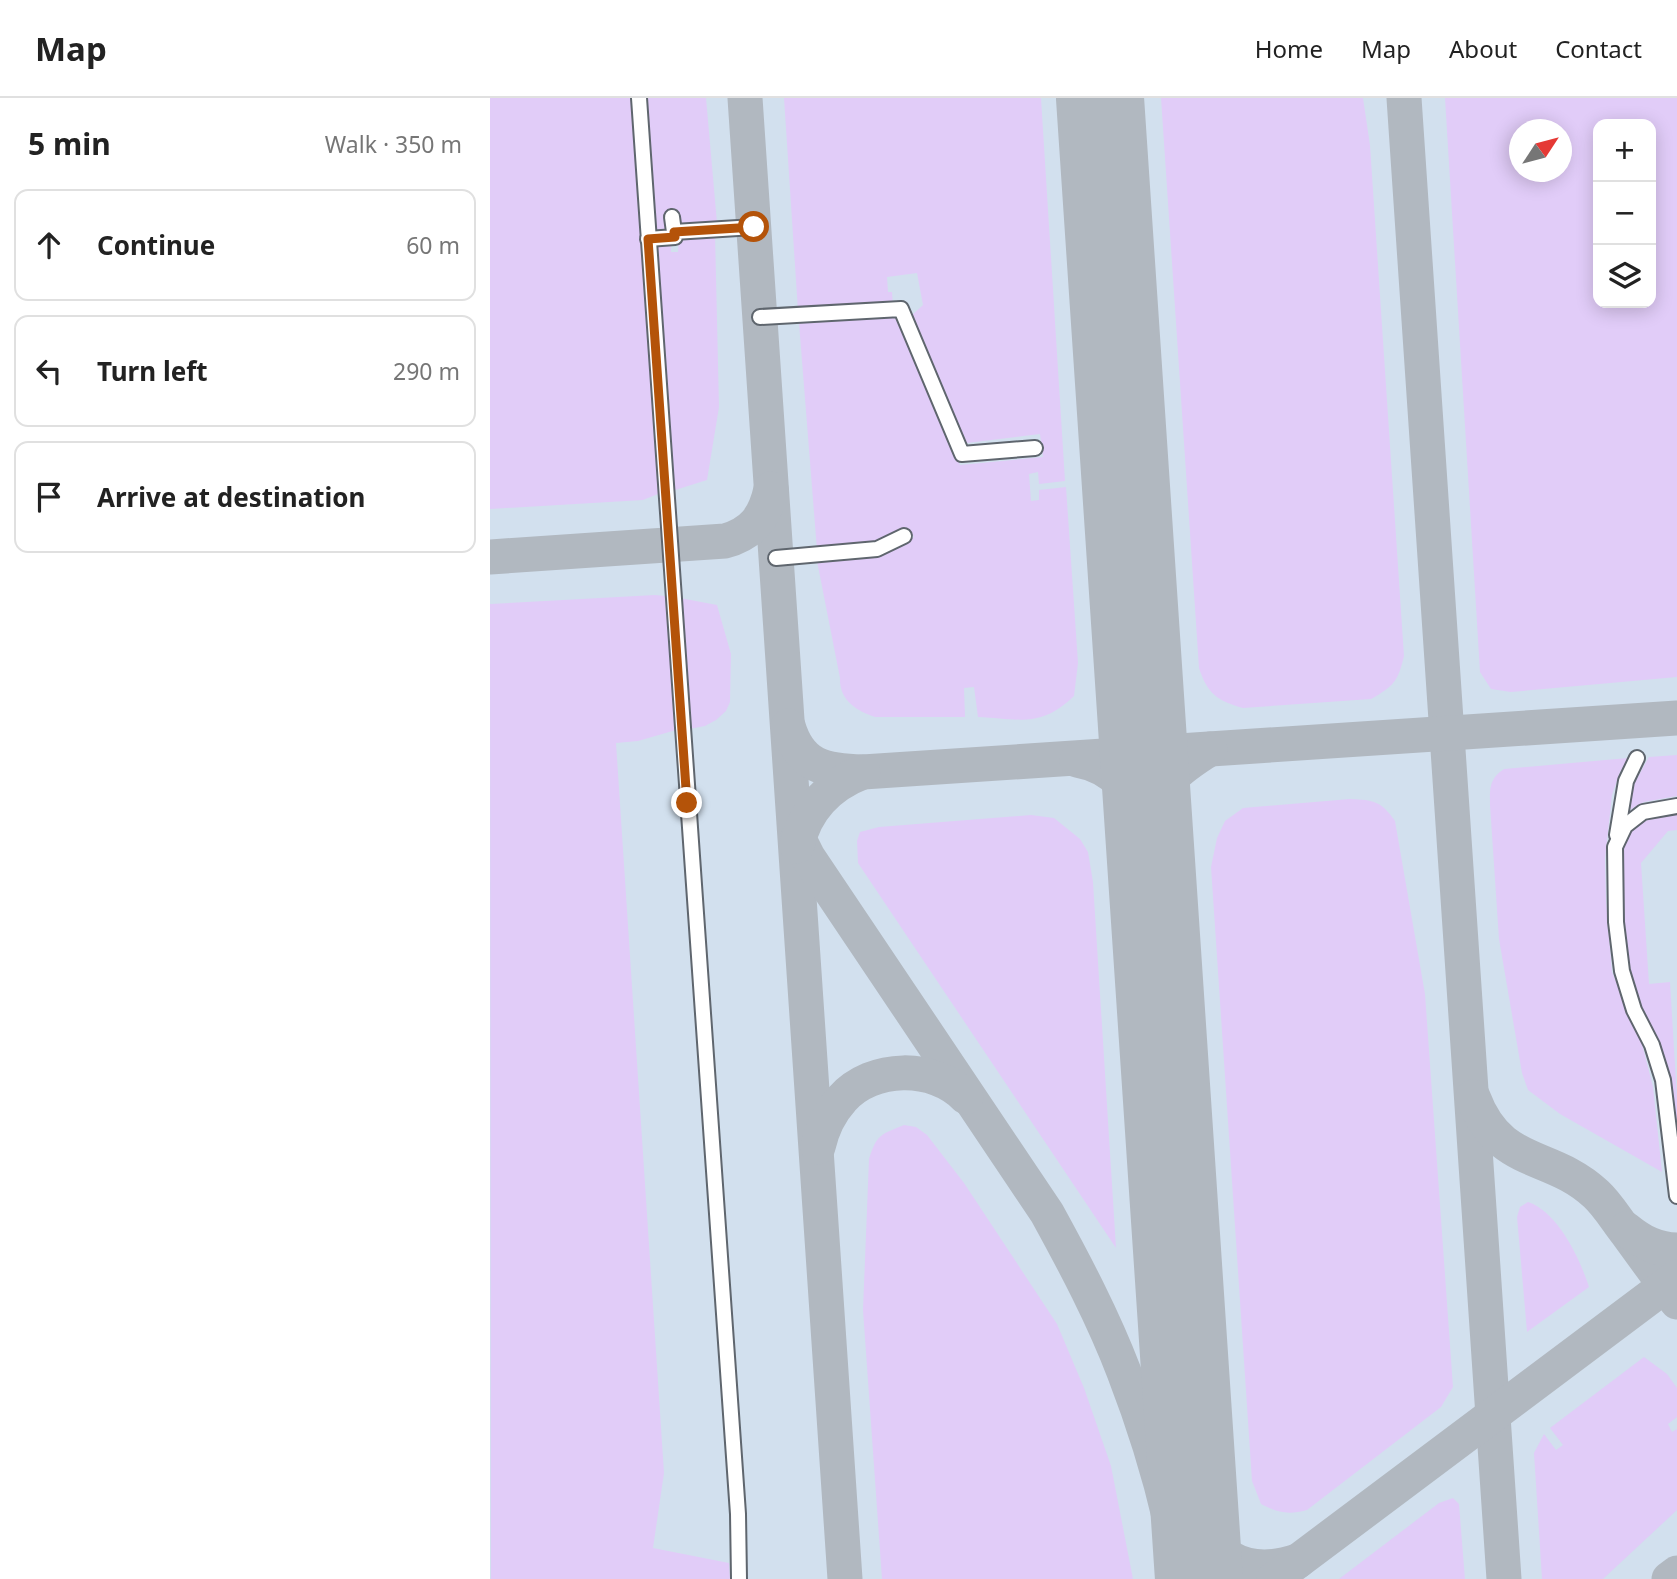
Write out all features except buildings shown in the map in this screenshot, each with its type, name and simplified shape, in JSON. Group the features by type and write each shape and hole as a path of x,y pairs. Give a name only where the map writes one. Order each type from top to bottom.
{"lane":[{"path":"639,98 738,1514 739,1579"},
{"path":"648,239 754,227"},
{"path":"760,317 901,309 962,454 1035,448"},
{"path":"776,558 877,549 904,536"},
{"path":"1637,758 1626,781 1615,847 1616,922 1622,971 1634,1010 1652,1045 1664,1080 1677,1196"},
{"path":"1615,847 1625,826 1643,812 1677,806"}],"shaded area":[{"path":"490,98 1677,98 1677,1579 490,1579"},
{"path":"490,98 633,98 658,494 643,500 490,509"},
{"path":"646,98 706,98 717,223 680,228 676,214 665,216 666,233 655,234"},
{"path":"784,98 1041,98 1065,481 1039,484 1038,472 1029,474 1031,501 1039,500 1039,490 1066,487 1078,663 1074,696 1051,713 1018,720 978,717 974,687 964,688 965,717 875,717 850,704 843,693 817,561 881,555 914,537 909,529 876,543 817,550 799,323 896,316 960,465 1043,457 1040,434 967,443 910,317 923,305 917,273 887,277 893,306 798,311"},
{"path":"1161,98 1363,98 1370,145 1404,656 1394,682 1371,699 1243,708 1214,695 1199,668"},
{"path":"1445,98 1677,98 1677,677 1511,692 1491,689 1480,672"},
{"path":"715,234 719,407 707,480 672,491 655,243 671,242 671,252 678,252 679,237"},
{"path":"665,596 676,730 638,741 616,743 664,1473 653,1548 729,1563 730,1579 491,1579 490,604"},
{"path":"680,598 717,605 731,654 730,702 726,711 705,726 689,729"},
{"path":"1677,755 1677,796 1644,802 1624,813 1629,793 1649,757"},
{"path":"1628,758 1612,795 1605,859 1606,901 1612,972 1642,1044 1653,1087 1662,1172 1560,1114 1528,1090 1522,1073 1499,939 1490,805 1490,789 1495,776 1504,769"},
{"path":"1350,799 1376,803 1395,821 1425,994 1453,1387 1441,1407 1307,1510 1283,1512 1261,1504 1252,1481 1211,867 1217,838 1225,821 1243,808"},
{"path":"1677,808 1677,830 1668,831 1641,863 1649,984 1670,982 1677,1099 1677,1174 1667,1078 1634,996 1626,967 1620,847 1631,832 1644,822"},
{"path":"1031,815 1054,818 1080,839 1088,852 1093,882 1116,1248 858,863 857,841 860,832 879,827"},
{"path":"904,1125 916,1127 927,1135 964,1183 1057,1324 1084,1388 1111,1466 1133,1579 882,1579 863,1310 869,1159 880,1136"},
{"path":"1528,1202 1539,1207 1558,1226 1574,1250 1589,1287 1527,1332 1517,1217 1520,1207"},
{"path":"1644,1357 1667,1374 1677,1388 1677,1417 1668,1424 1672,1432 1677,1429 1677,1510 1603,1579 1542,1579 1534,1453 1544,1434 1556,1450 1563,1445 1550,1428"},
{"path":"1453,1498 1459,1504 1465,1579 1339,1579 1439,1503"}],"taxiway":[{"path":"745,98 845,1579"},
{"path":"1404,98 1504,1579"},
{"path":"490,557 725,541 735,538 756,522 765,508 771,489"},
{"path":"788,726 799,750 816,764 837,770 863,772 1677,718"},
{"path":"1148,824 1158,798 1170,779 1210,749"},
{"path":"1077,760 1102,768 1121,783 1148,824"},
{"path":"797,846 806,821 820,800 839,784 863,772"},
{"path":"798,837 808,857 1047,1213 1078,1271 1116,1351 1142,1423 1165,1500 1182,1579"},
{"path":"818,1147 837,1104 855,1088 870,1080 886,1075 921,1074 953,1086 966,1097"},
{"path":"1473,1097 1484,1120 1497,1136 1512,1148 1579,1180 1600,1198 1677,1302"},
{"path":"1626,1229 1650,1244 1677,1250"},
{"path":"1274,1579 1677,1277"},
{"path":"1194,1501 1208,1536 1230,1558 1260,1567 1298,1561"},
{"path":"1669,1579 1677,1573"}],"runway":[{"path":"1100,98 1199,1579"}],"route":[{"path":"687,803 648,239 675,237 674,232 754,227"}]}
